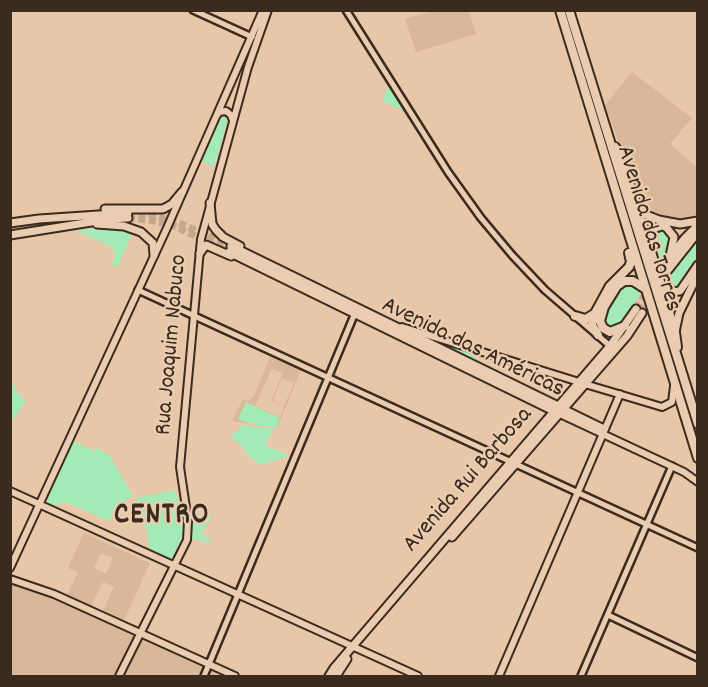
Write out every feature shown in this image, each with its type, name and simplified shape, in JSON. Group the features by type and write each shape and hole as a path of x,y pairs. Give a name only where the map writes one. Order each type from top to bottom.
{"highway":[{"name":"Avenida das Torres","path":"560,10 698,458"},
{"name":"Avenida das Torres","path":"569,10 698,424"},
{"path":"609,138 621,157 650,245 675,332 680,369"},
{"path":"598,336 592,325 595,313 610,286 631,262 629,237"},
{"path":"625,326 610,332 603,328 600,321 604,307 621,282 630,280 644,288"},
{"path":"575,316 586,319 595,313"}],"main road":[{"path":"10,568 154,255 263,10"},
{"name":"Rua Joaquim Nabuco","path":"119,676 186,545 189,534 180,467 200,253 210,203 250,58 268,10"},
{"path":"224,100 226,107 229,108 235,107 238,103"},
{"path":"217,115 219,112 226,111 231,115 233,121"},
{"path":"90,216 101,210 113,208 163,209 172,204 182,192"},
{"path":"210,203 213,224 220,234 287,277"},
{"path":"638,208 644,214 658,220 680,224 698,223"},
{"path":"10,224 90,216 128,216 10,235"},
{"path":"670,256 698,223"},
{"path":"82,224 116,225 135,229 151,239 154,255"},
{"path":"650,245 649,237 653,229 662,226 673,233 666,268 698,234"},
{"path":"200,253 204,246 211,247 263,271 287,277"},
{"name":"Avenida das Américas","path":"230,249 355,313 604,432 672,466 698,482"},
{"path":"661,285 669,292 680,291 698,265"},
{"path":"675,332 679,313 698,274"},
{"name":"Avenida das Américas","path":"287,277 390,323 559,410"},
{"name":"Avenida Rui Barbosa","path":"330,676 582,383 639,311 627,336 582,383"},
{"path":"390,323 659,406 666,406 672,402 674,386"},
{"path":"499,676 620,394"},
{"path":"692,404 698,411"},
{"path":"10,491 418,676"},
{"path":"10,579 54,594 235,676"},
{"name":"Avenida Rui Barbosa","path":"336,676 354,647"}],"street":[{"path":"193,10 252,37"},
{"path":"346,10 448,172 481,218 533,278 610,346"},
{"path":"138,290 698,548"},
{"path":"204,676 355,313"},
{"path":"581,676 672,466"},
{"path":"608,615 698,658"}],"shaded area":[{"path":"432,11 469,11 476,34 416,52 405,19"},
{"path":"632,72 692,118 670,144 697,167 697,216 685,219 673,218 644,209 605,105"},
{"path":"270,357 301,370 277,428 232,421 243,399 247,401 253,398","holes":["272,369 283,373 271,401 284,407 280,417 255,406","282,378 294,383 284,406 273,401"]},
{"path":"84,533 150,563 124,620 103,610 114,587 103,582 91,606 67,595 78,572 68,568","holes":["101,553 113,558 106,574 94,568"]},
{"path":"10,576 50,589 244,676 11,676"}],"green space":[{"path":"389,84 407,112 382,101"},
{"path":"223,113 228,115 228,118 215,165 212,166 200,160"},
{"path":"112,228 133,232 117,268 112,265 115,255 112,247 72,229"},
{"path":"662,231 671,238 669,248 660,260 654,242 656,234"},
{"path":"697,240 697,260 690,266 676,289 670,288 665,280 683,253"},
{"path":"625,284 634,284 641,293 620,325 610,328 605,322 606,315 621,287"},
{"path":"420,335 479,353 475,362"},
{"path":"11,380 18,393 26,401 11,422"},
{"path":"246,402 280,418 276,428 238,419"},
{"path":"241,425 274,429 265,445 290,456 259,465 238,442 233,441 233,433 239,430"},
{"path":"73,441 95,451 96,448 109,454 133,496 117,505 109,521 65,502 52,507 45,503"},
{"path":"176,490 183,529 181,540 171,560 149,549 142,512 135,498"},
{"path":"205,514 212,516 201,535 211,539 209,543 192,539 193,517"}],"tunnel":[{"path":"128,213 150,215 177,222 231,246"},
{"path":"128,218 174,226 229,252"},
{"path":"636,309 663,266"},
{"path":"642,313 668,270"}],"district":[{"name":"CENTRO","path":"162,518"}]}
